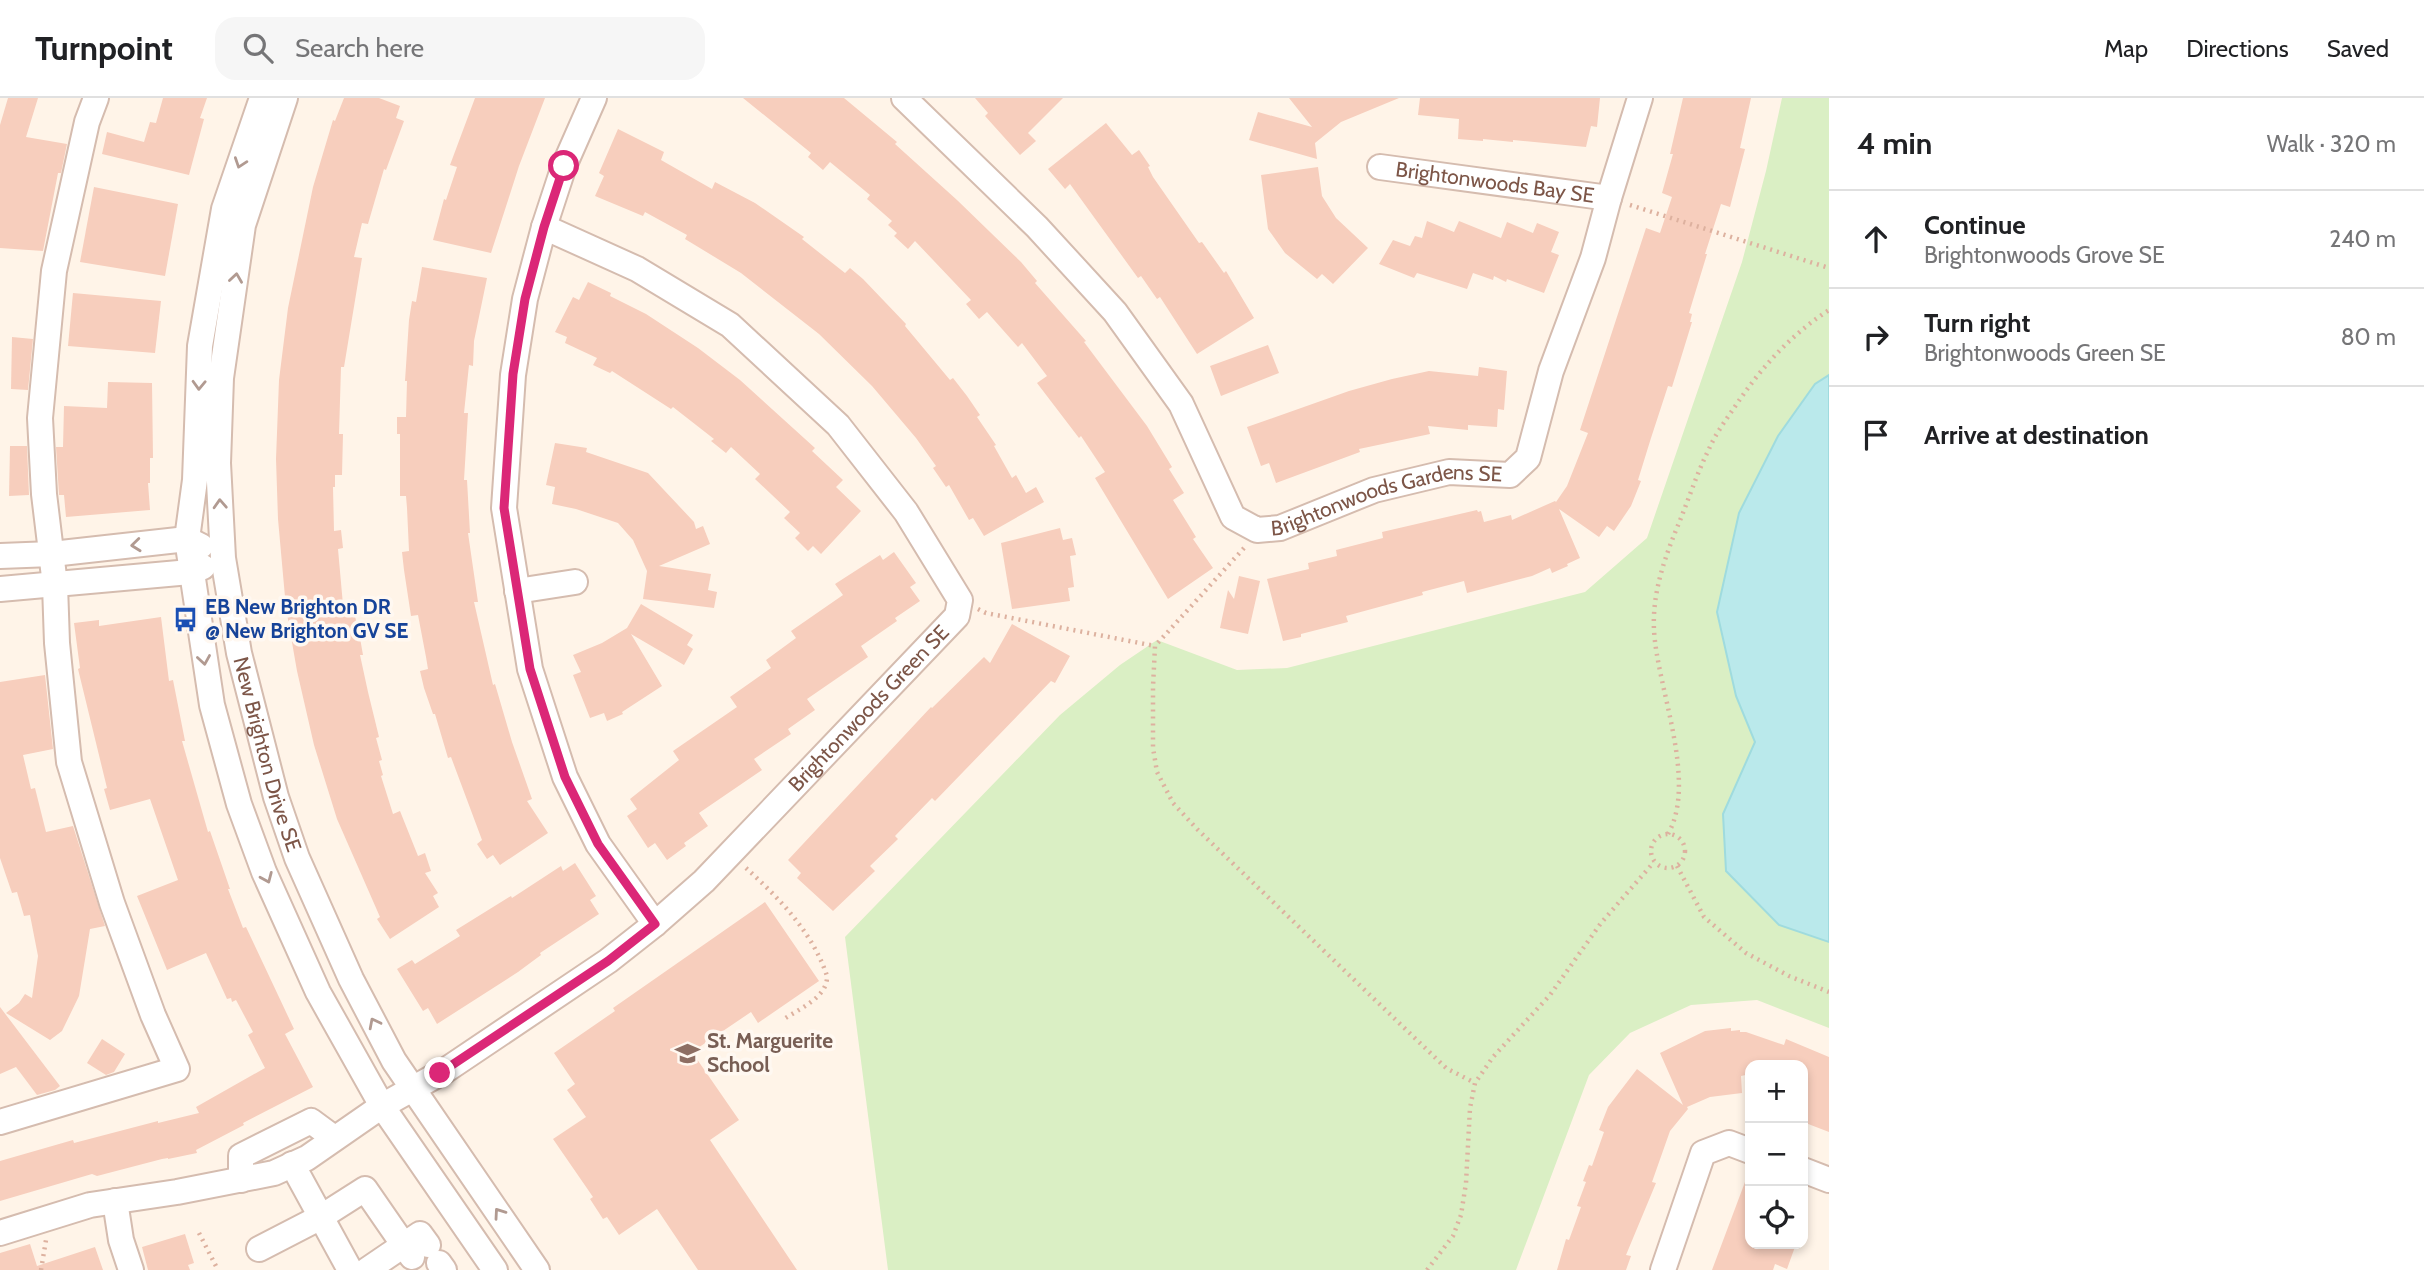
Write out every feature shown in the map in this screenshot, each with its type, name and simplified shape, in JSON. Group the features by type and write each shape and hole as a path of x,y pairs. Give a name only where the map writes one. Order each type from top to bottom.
{"street":[{"path":"0,1122 177,1069 153,1015 112,903 69,762 57,643 55,585 44,494 40,418 54,271 87,122 96,98"},
{"name":"New Brighton Drive SE","path":"262,98 224,209 200,346 195,480 187,539 212,705 243,815 264,872 318,992 382,1106 495,1270"},
{"name":"New Brighton Drive SE","path":"285,98 243,225 222,378 218,463 223,558 243,666 276,797 297,858 351,979 394,1061 537,1270"},
{"path":"594,98 564,166 525,299 513,374 504,508 530,669 565,777 598,844 655,924"},
{"name":"Brightonwoods Gardens SE","path":"909,99 1037,227 1115,312 1181,404 1233,517 1256,530 1280,528 1374,490 1450,472 1510,475 1528,458 1551,371 1593,258 1640,98"},
{"name":"Brightonwoods Bay SE","path":"1380,167 1609,198"},
{"name":"Brightonwoods Green SE","path":"0,1233 90,1205 274,1173 307,1158 382,1106 414,1089 596,969 655,924 704,881 957,616 960,600 906,512 838,425 730,325 637,269 544,227"},
{"path":"0,556 52,554 187,539 223,558"},
{"path":"0,589 190,572 223,558"},
{"path":"517,591 575,582"},
{"path":"241,1180 241,1156 311,1121 334,1138"},
{"path":"1663,1270 1703,1153 1729,1143 1745,1149"},
{"path":"292,1164 350,1270"},
{"path":"1808,1172 1829,1180"},
{"path":"259,1249 321,1217 365,1189 425,1256 378,1267"},
{"path":"115,1201 121,1240 131,1270"}],"path":[{"path":"1609,198 1829,268"},
{"path":"1668,834 1676,811 1678,787 1675,750 1654,629 1662,568 1710,446 1720,429 1774,354 1810,322 1829,310"},
{"path":"1256,530 1241,552 1156,646 1153,748 1157,772 1173,803 1196,829 1446,1068 1475,1083"},
{"path":"960,600 986,613 1156,646"},
{"path":"1668,834 1678,837 1685,846 1684,858 1677,866 1667,869 1654,862 1651,845 1659,836 1668,834"},
{"path":"1427,1270 1454,1236 1461,1215 1466,1183 1469,1108 1475,1083 1493,1057 1550,995 1601,923 1654,862"},
{"path":"1677,866 1704,917 1746,953 1788,976 1829,992"},
{"path":"745,867 793,916 809,939 827,976 822,993 784,1018"},
{"path":"199,1233 218,1270"},
{"path":"41,1270 46,1240"}],"green space":[{"path":"1782,98 1829,98 1829,1028 1757,1000 1691,1005 1630,1033 1589,1075 1516,1270 888,1270 845,937 1060,715 1120,665 1157,640 1237,670 1287,668 1585,592 1647,538 1742,262"}],"water":[{"path":"1829,375 1829,942 1779,925 1726,871 1723,814 1755,742 1736,696 1717,612 1739,513 1778,436 1815,384"}],"building":[{"path":"8,98 38,98 26,137 67,144 61,173 58,173 43,251 0,248 0,125"},
{"path":"163,98 207,98 200,118 204,119 189,175 102,154 107,132 144,142 150,122 156,123"},
{"path":"344,98 379,98 400,106 396,118 404,121 386,170 384,169 368,224 362,223 354,257 362,258 344,367 341,367 339,434 343,434 342,475 335,475 333,487 334,531 341,530 343,548 338,549 343,605 352,603 360,638 363,655 360,655 379,737 376,738 382,760 379,761 383,775 381,776 393,814 400,811 418,856 425,853 431,871 425,873 438,893 433,896 439,907 390,939 377,919 380,917 337,819 314,745 286,608 278,519 276,459 279,380 288,308 313,187 333,120 335,121"},
{"path":"475,98 545,98 519,166 491,253 433,240 444,199 446,200 457,167 450,165"},
{"path":"743,98 844,98 897,142 895,144 1021,262 1037,281 1035,283 1086,341 1084,342 1147,426 1184,493 1173,500 1196,537 1193,539 1213,568 1168,599 1095,478 1105,472 1081,436 1079,438 1037,383 1047,376 1022,343 1018,347 987,312 979,319 966,304 971,300 915,241 908,249 894,236 897,233 888,225 892,221 867,199 870,195 830,162 823,170 808,157 811,153"},
{"path":"975,98 1063,98 1028,133 1036,141 1020,155 985,116 988,113"},
{"path":"1289,98 1399,98 1341,122 1315,143 1317,159 1249,140 1258,112 1312,127"},
{"path":"1420,98 1600,98 1597,127 1591,126 1586,147 1513,140 1458,139 1459,119 1418,115"},
{"path":"1683,98 1751,98 1740,148 1745,149 1730,207 1721,204 1705,254 1689,313 1692,314 1692,322 1672,387 1668,386 1651,438 1638,480 1641,481 1631,506 1614,531 1607,526 1599,537 1559,509 1580,558 1567,564 1568,566 1552,573 1550,568 1532,576 1467,593 1464,581 1422,592 1423,595 1346,616 1348,622 1283,641 1267,579 1309,569 1308,563 1337,556 1336,550 1383,538 1382,532 1477,510 1481,511 1484,522 1511,515 1512,520 1556,502 1567,486 1588,433 1580,430 1646,228 1660,233 1672,197 1662,193 1673,154 1670,154"},
{"path":"1106,123 1132,155 1139,150 1150,166 1148,167 1153,177 1199,243 1202,242 1224,273 1226,271 1254,318 1197,354 1160,297 1157,299 1141,276 1138,278 1070,184 1065,189 1048,169"},
{"path":"618,129 664,152 661,160 712,189 715,182 755,203 804,237 802,239 845,273 850,268 863,279 906,324 950,380 953,378 967,396 980,415 977,417 996,445 994,446 1012,478 1016,475 1026,493 1036,487 1044,502 984,536 973,518 969,520 949,485 946,487 933,468 936,466 916,438 872,386 819,334 741,273 685,239 687,235 645,212 643,216 595,196 604,176 599,173"},
{"path":"1318,167 1322,196 1336,218 1368,248 1333,284 1322,274 1317,279 1285,253 1268,229 1261,175"},
{"path":"94,187 178,204 165,276 80,262"},
{"path":"1427,221 1454,232 1459,221 1501,238 1507,222 1533,233 1537,223 1559,232 1551,252 1559,255 1544,293 1507,279 1506,282 1494,276 1493,280 1473,273 1467,289 1417,273 1414,278 1379,264 1393,240 1410,246 1415,236 1422,238"},
{"path":"422,267 487,278 474,341 473,366 469,365 464,413 468,413 464,480 467,480 468,533 478,602 474,602 493,685 495,684 532,799 527,801 548,833 500,865 493,855 487,859 477,844 482,840 451,757 448,758 424,688 420,671 428,669 426,657 418,615 411,616 404,570 402,552 409,551 406,496 400,496 400,434 397,434 397,417 406,417 405,381 409,320 412,301 416,302"},
{"path":"588,282 646,314 740,380 815,448 812,451 843,480 836,487 861,511 821,554 813,546 808,551 795,538 800,533 784,518 790,512 755,479 760,474 731,447 726,453 711,441 714,439 673,407 671,409 612,371 610,373 593,365 597,358 565,343 567,337 555,332 573,297 579,300"},
{"path":"73,293 161,301 155,353 68,346"},
{"path":"12,337 33,339 28,390 11,389"},
{"path":"1268,345 1279,373 1221,396 1210,366"},
{"path":"1479,367 1507,371 1504,410 1498,409 1497,427 1468,425 1468,430 1428,426 1430,434 1359,449 1360,452 1276,483 1269,463 1261,466 1247,427 1349,391 1392,379 1429,371 1478,376"},
{"path":"108,382 152,383 153,458 150,458 148,483 150,510 66,517 64,495 59,495 56,447 63,447 64,406 107,408"},
{"path":"555,443 587,448 586,452 648,473 694,522 696,529 703,526 710,544 659,566 711,574 708,590 717,592 714,608 643,599 647,571 633,540 618,523 552,504 555,487 546,485"},
{"path":"10,446 27,446 29,495 9,496"},
{"path":"1060,528 1063,540 1072,538 1076,555 1070,556 1074,587 1068,588 1070,601 1012,609 1001,543"},
{"path":"894,552 916,583 910,587 920,601 861,646 868,657 807,699 815,710 788,729 791,734 754,759 762,770 699,813 708,826 684,843 686,846 667,860 655,843 648,848 627,816 637,809 630,799 679,760 673,751 737,707 730,697 771,668 766,660 796,638 791,631 843,595 835,584 880,555 883,560"},
{"path":"1239,576 1260,581 1248,634 1220,628 1228,590 1234,599"},
{"path":"641,604 693,635 687,645 693,649 684,665 631,634 662,686 622,712 623,714 607,721 604,713 590,718 573,675 581,672 573,655 602,643 627,628"},
{"path":"161,617 169,681 173,680 185,741 182,741 208,832 210,831 243,928 246,927 294,1029 285,1034 313,1087 243,1123 244,1125 196,1150 197,1153 97,1176 92,1174 0,1201 0,1161 73,1140 74,1143 199,1113 196,1107 265,1068 248,1035 253,1032 236,1000 232,1002 231,998 227,999 206,953 167,970 137,896 178,880 150,799 110,810 104,789 107,788 78,669 74,623 99,620 99,626"},
{"path":"1012,624 1070,656 1055,683 1051,681 935,801 932,798 895,836 898,839 870,866 875,871 833,911 797,878 801,873 788,860 931,707 984,657 990,663"},
{"path":"45,675 53,749 23,755 31,789 35,788 46,832 73,826 105,926 90,929 79,996 62,1031 50,1040 6,1013 19,1003 25,994 32,998 38,956 30,915 24,916 17,892 12,893 0,858 0,682"},
{"path":"575,863 596,896 590,900 599,914 540,953 541,955 518,972 437,1024 428,1008 423,1011 397,969 412,960 415,964 460,936 456,930 561,866 563,871"},
{"path":"765,902 819,981 758,1023 751,1012 692,1052 739,1120 710,1140 797,1270 698,1270 657,1209 619,1235 607,1217 603,1219 590,1199 593,1197 553,1139 586,1117 567,1090 575,1084 554,1053 615,1011 613,1008"},
{"path":"0,1007 60,1086 55,1090 37,1095 16,1067 0,1074"},
{"path":"1731,1028 1731,1031 1740,1030 1784,1045 1786,1039 1829,1057 1829,1132 1808,1124 1808,1060 1745,1060 1745,1075 1741,1076 1742,1093 1710,1097 1687,1107 1670,1131 1652,1182 1656,1183 1626,1255 1631,1256 1626,1270 1557,1270 1566,1239 1569,1240 1581,1207 1577,1206 1586,1182 1583,1181 1589,1165 1592,1166 1604,1132 1599,1130 1608,1107 1637,1069 1683,1105 1660,1053 1705,1031"},
{"path":"102,1039 125,1054 114,1072 106,1075 87,1063"},
{"path":"1745,1182 1745,1249 1794,1249 1787,1269 1775,1264 1773,1270 1712,1270"},
{"path":"185,1234 194,1263 188,1265 190,1270 148,1270 142,1247"},
{"path":"30,1244 37,1266 95,1247 103,1270 0,1270 0,1253"}],"place":[{"name":"EB New Brighton DR @ New Brighton GV SE","path":"185,619"},
{"name":"St. Marguerite School","path":"687,1053"}],"route":[{"path":"440,1073 608,961 655,924 598,844 565,777 530,669 504,508 513,374 525,299 564,166"}]}
